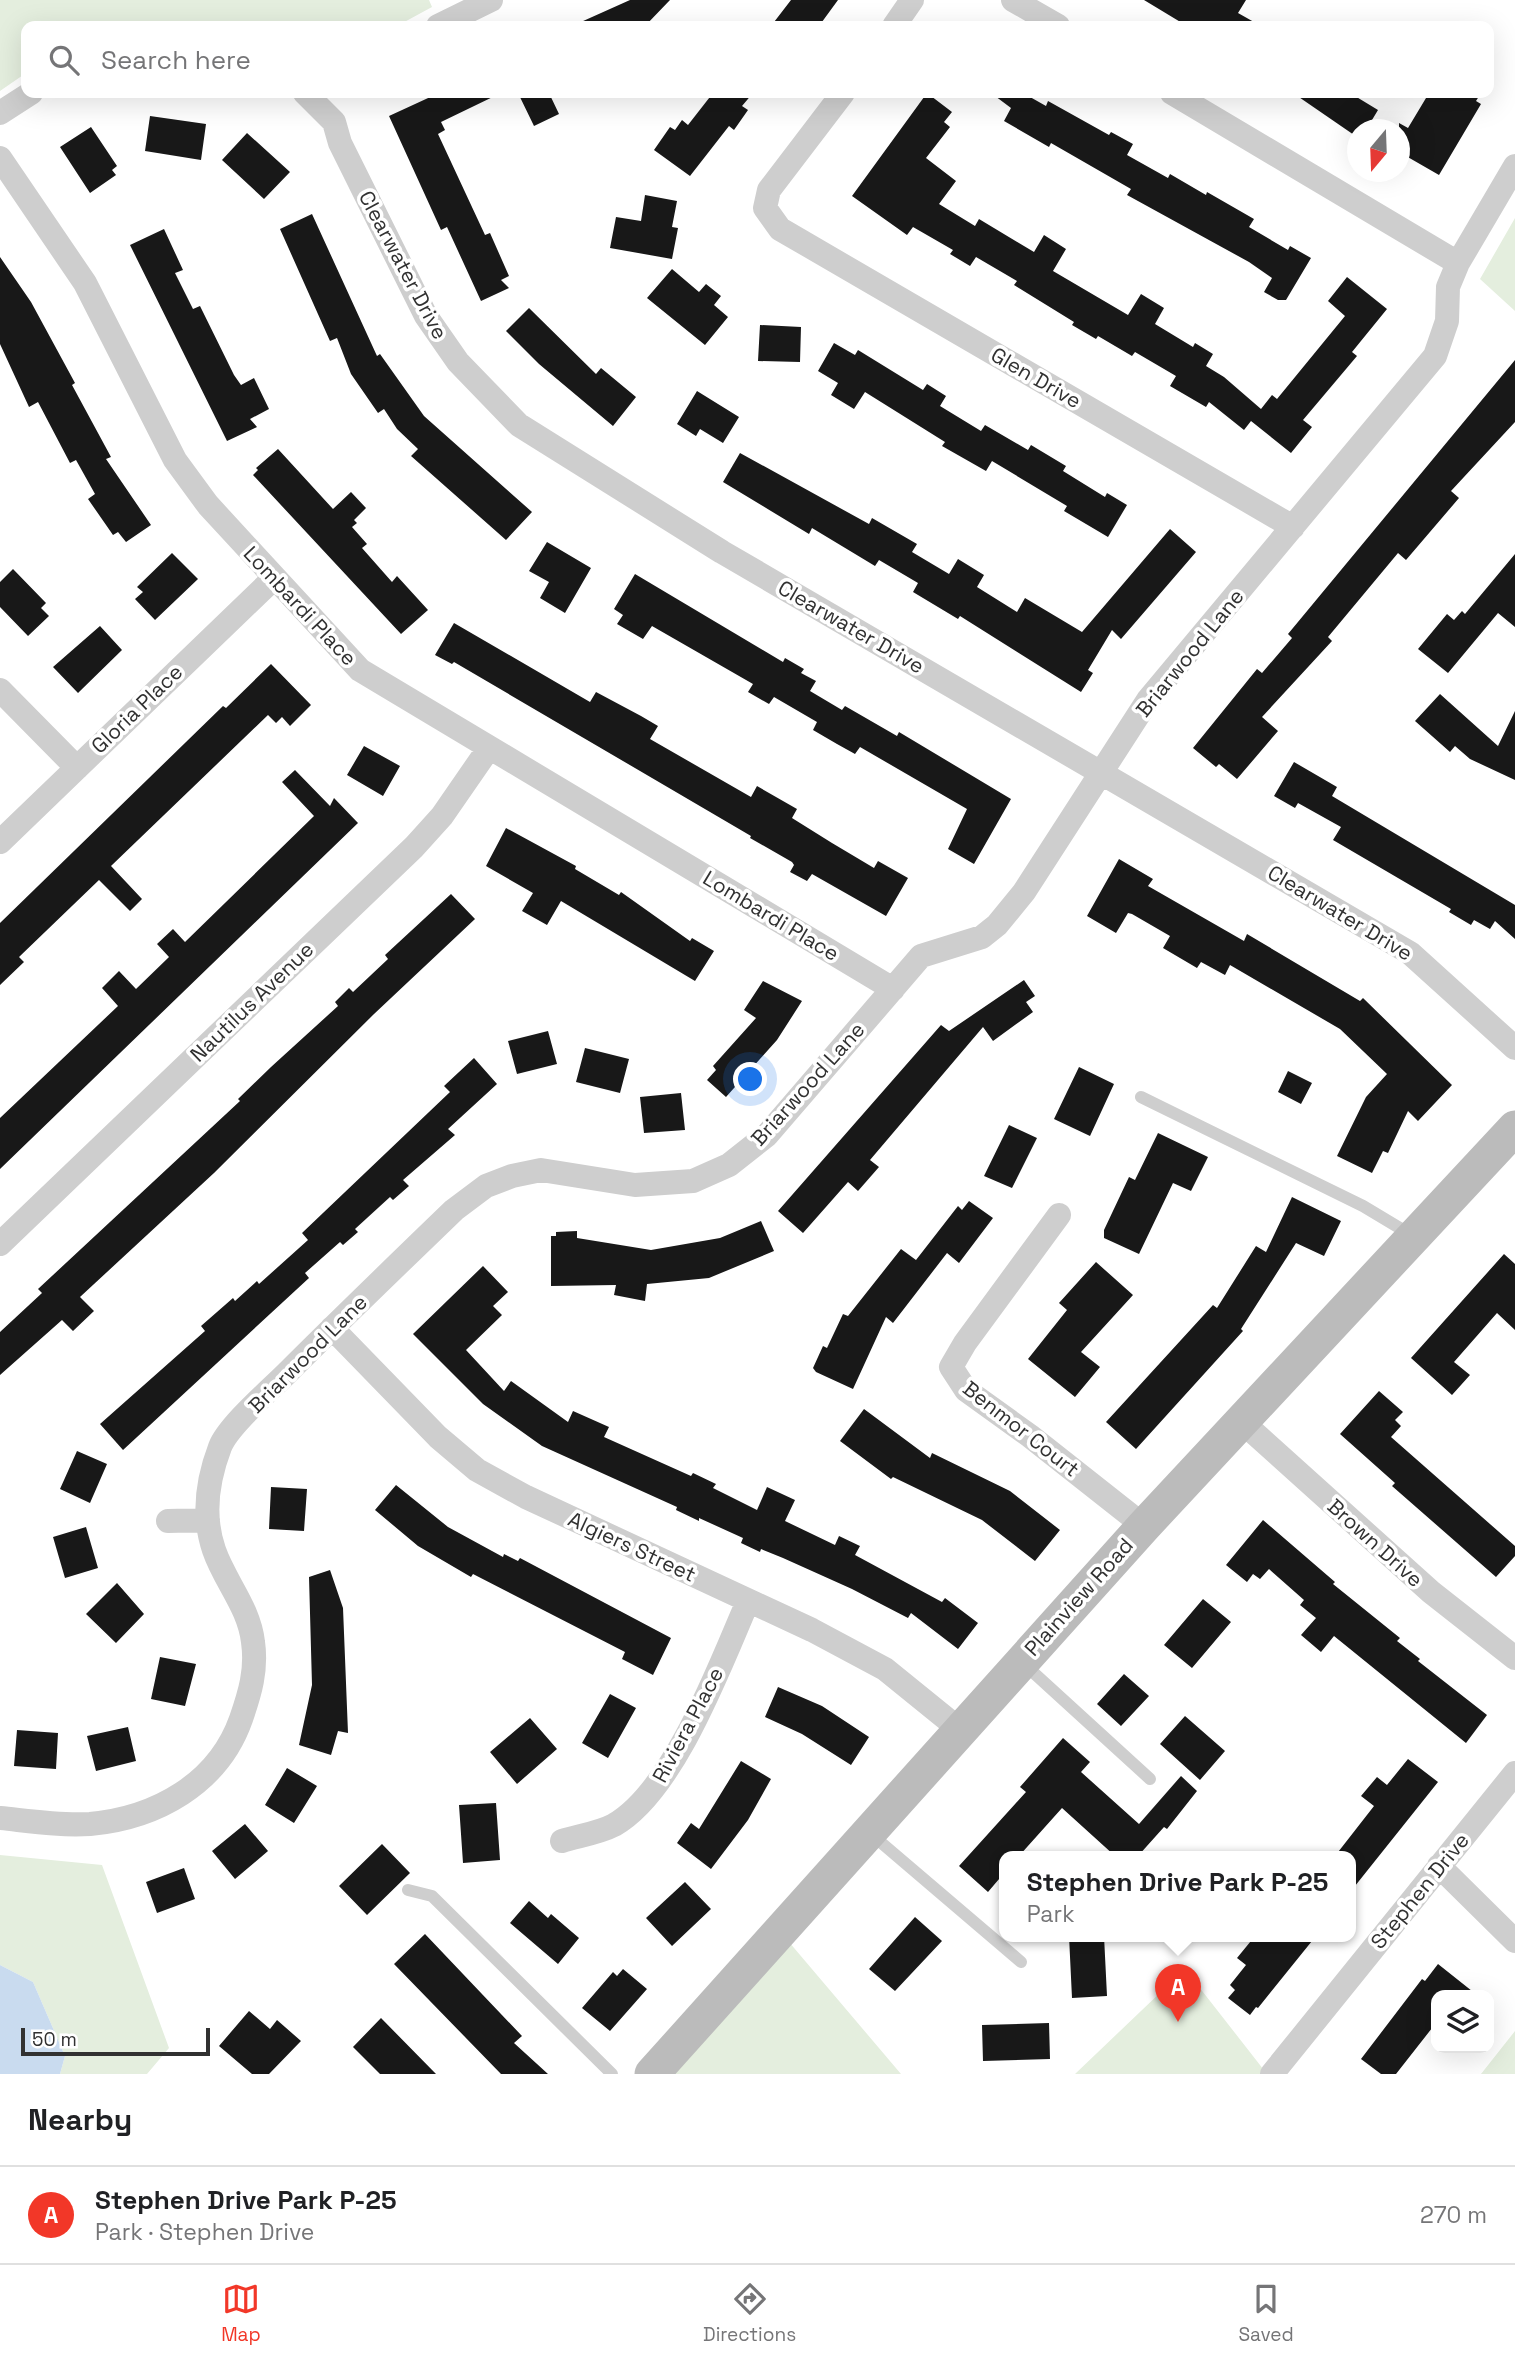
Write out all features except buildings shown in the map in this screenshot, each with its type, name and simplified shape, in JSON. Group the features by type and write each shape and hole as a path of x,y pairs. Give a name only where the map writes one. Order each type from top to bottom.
{"main road":[{"name":"Plainview Road","path":"652,2074 1144,1526 1515,1128"}],"street":[{"path":"448,21 491,0"},
{"path":"897,21 912,0"},
{"path":"1013,0 1049,21"},
{"path":"0,113 22,98"},
{"name":"Clearwater Drive","path":"310,98 334,122 340,143 426,316 458,362 519,425 722,552 1410,953 1515,1048"},
{"name":"Glen Drive","path":"839,98 769,190 765,208 780,229 1293,527"},
{"path":"1180,98 1458,263"},
{"name":"Lombardi Place","path":"0,158 85,283 174,460 208,505 360,670 893,989"},
{"name":"Briarwood Lane","path":"0,1818 89,1824 149,1812 189,1789 216,1764 234,1737 253,1685 255,1666 248,1615 214,1550 208,1520 207,1484 222,1443 257,1402 454,1210 486,1186 512,1176 541,1170 635,1185 693,1181 729,1165 767,1135 921,957 982,937 997,925 1024,892 1148,700 1435,356 1447,321 1448,287 1458,263 1515,166"},
{"name":"Gloria Place","path":"0,842 274,578"},
{"path":"0,690 77,768"},
{"name":"Nautilus Avenue","path":"0,1244 414,847 442,816 489,748"},
{"name":"Benmor Court","path":"1059,1214 965,1343 951,1367 966,1390 1031,1436 1144,1526"},
{"name":"Algiers Street","path":"332,1328 438,1437 477,1470 526,1497 886,1669 960,1729"},
{"name":"Brown Drive","path":"1241,1421 1431,1592 1515,1658"},
{"path":"167,1521 208,1520"},
{"name":"Riviera Place","path":"562,1842 614,1825 654,1790 681,1745 748,1601"},
{"name":"Stephen Drive","path":"1272,2074 1515,1773"},
{"path":"1439,1866 1515,1941"}],"lane":[{"path":"1141,1097 1363,1206 1413,1237"},
{"path":"1021,1662 1150,1779"},
{"path":"868,1832 1021,1962"},
{"path":"408,1890 432,1896 612,2074"}],"green space":[{"path":"0,0 429,0 432,7 406,21 21,21 21,76 0,91"},
{"path":"1515,218 1515,311 1480,279"},
{"path":"0,1855 102,1865 169,2048 147,2074 60,2074 65,2056 33,1982 0,1965"},
{"path":"789,1942 901,2074 670,2074"},
{"path":"1185,1969 1267,2074 1075,2074"},
{"path":"1515,2031 1515,2074 1481,2074"}],"water":[{"path":"0,1965 33,1982 65,2056 60,2074 0,2074"}],"place":[{"name":"Stephen Drive Park P-25","path":"1178,2022"}]}
